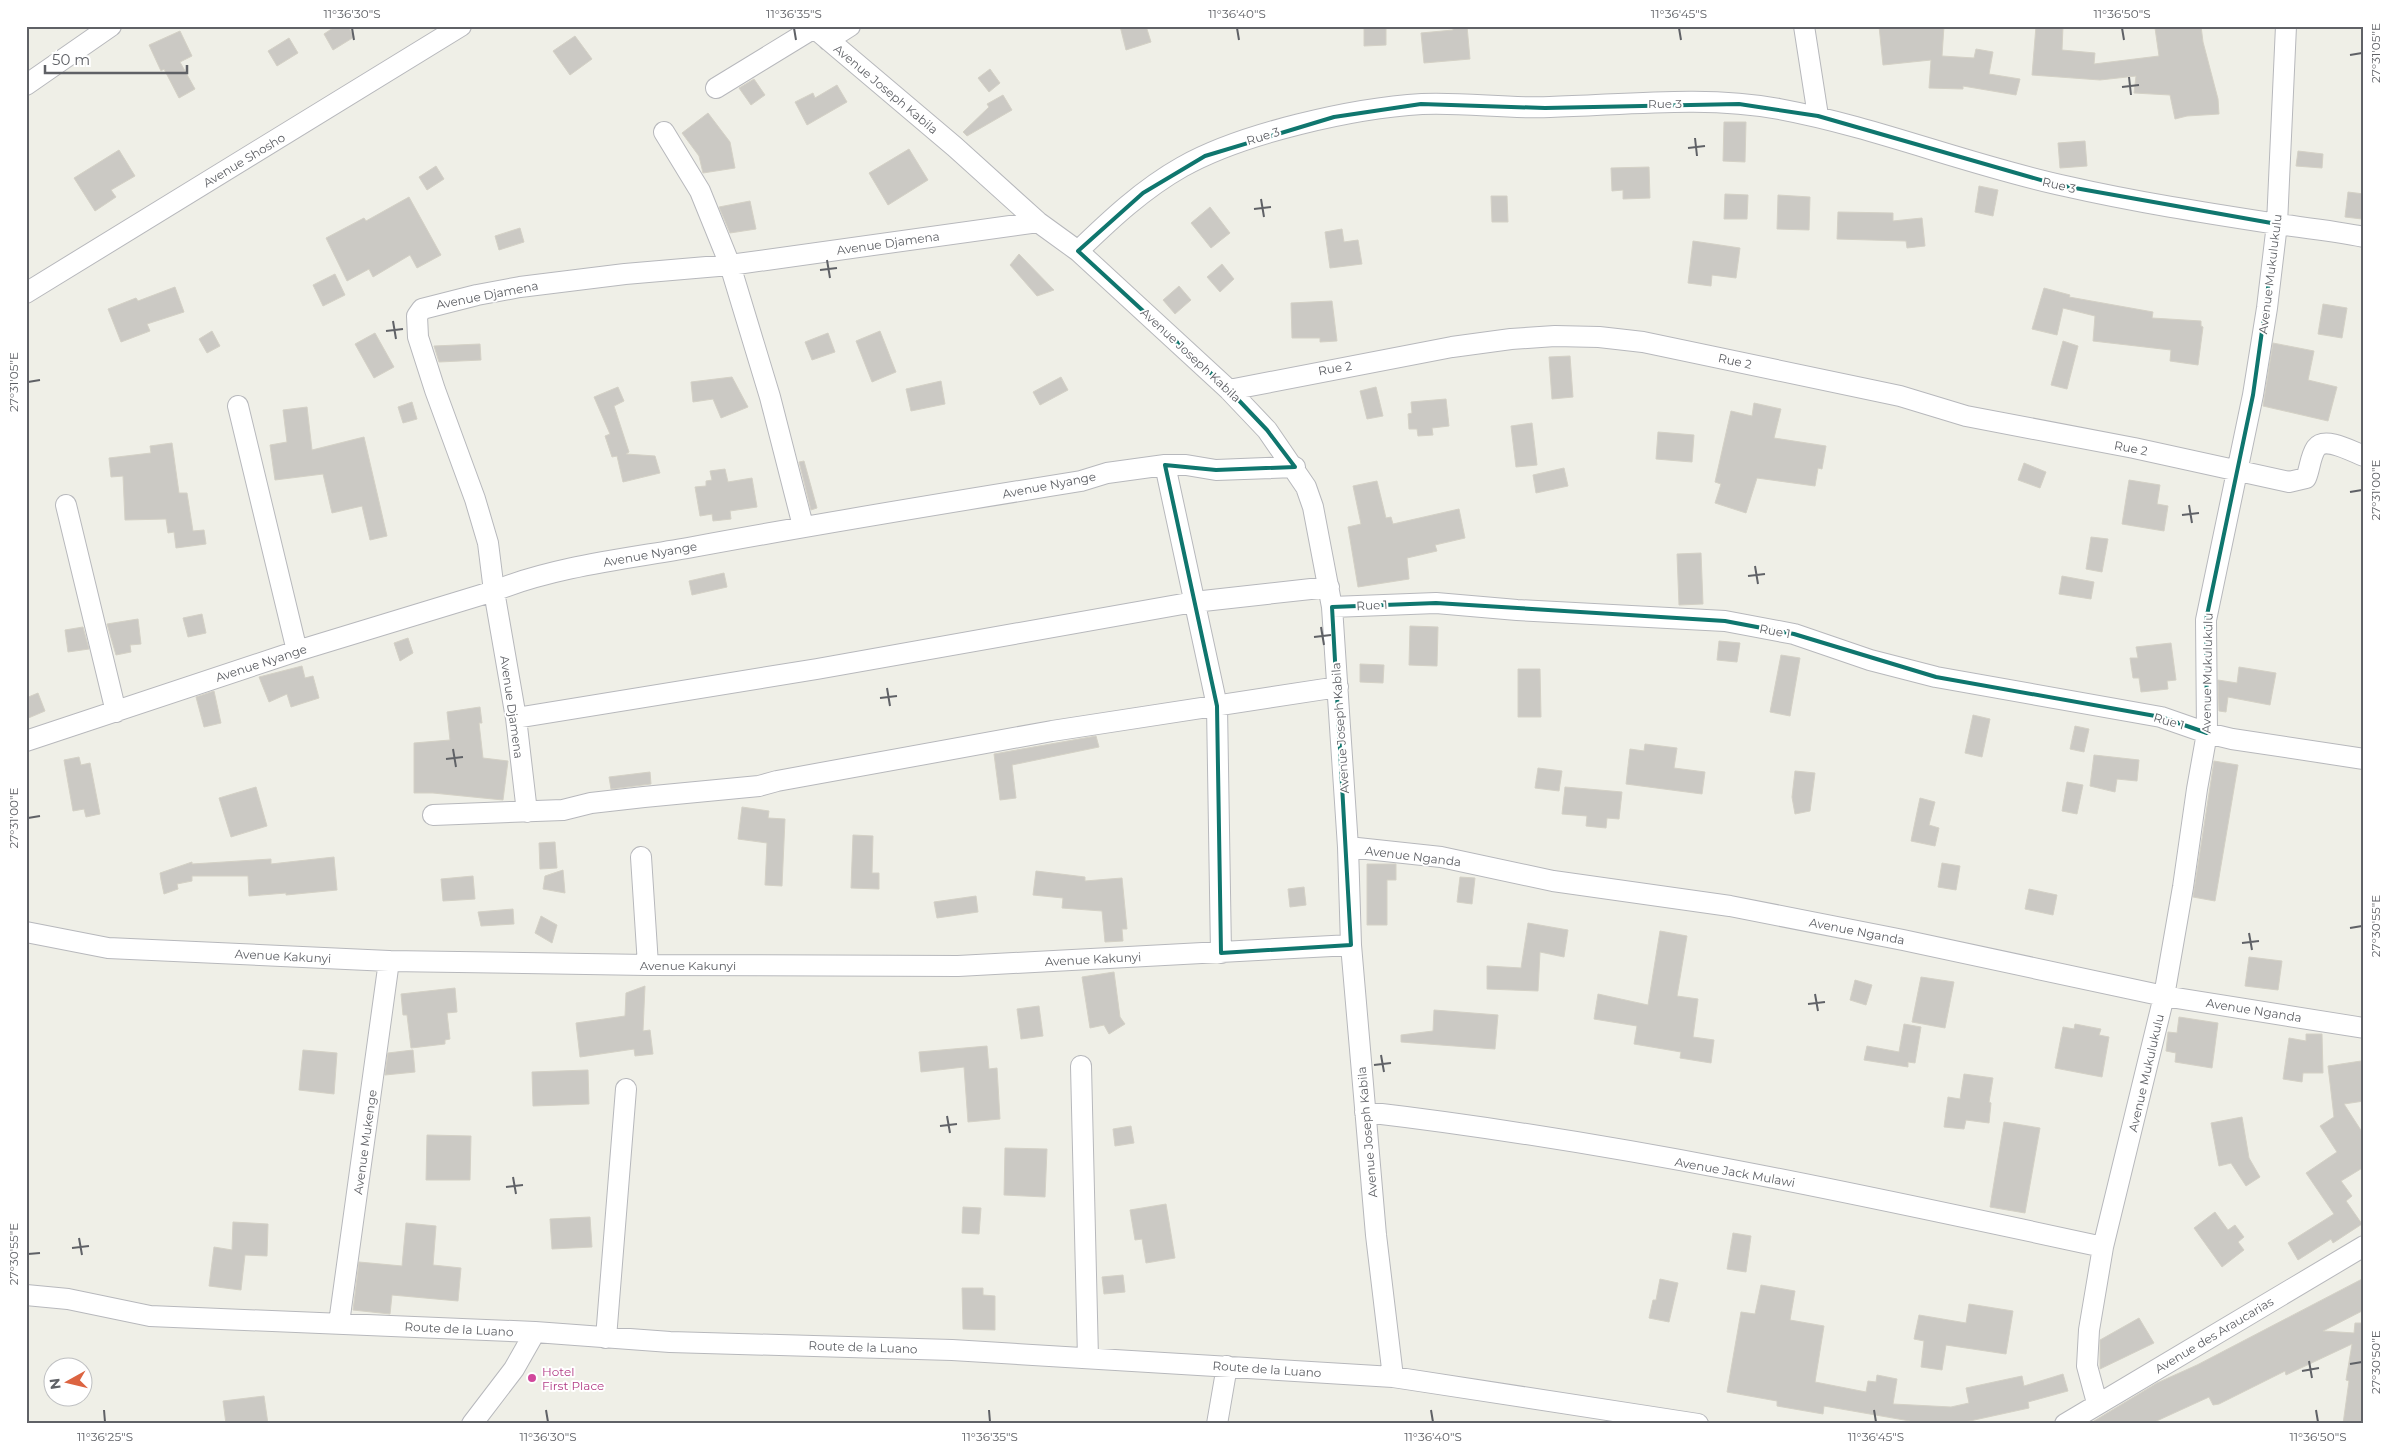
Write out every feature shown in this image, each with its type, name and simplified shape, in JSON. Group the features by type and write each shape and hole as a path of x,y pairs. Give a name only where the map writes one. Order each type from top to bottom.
{"street":[{"path":"26,85 111,26"},
{"name":"Avenue Shosho","path":"26,293 461,26"},
{"path":"716,88 818,31 850,26"},
{"path":"1804,26 1818,116"},
{"name":"Avenue Mukulukulu","path":"2097,1404 2086,1366 2087,1349 2103,1247 2164,996 2207,733 2206,620 2253,395 2277,224 2286,26"},
{"name":"Avenue Joseph Kabila","path":"818,31 955,147 1038,222 1078,251 1229,390 1267,430 1306,487 1314,507 1332,607 1348,848 1351,945 1381,1284 1393,1377"},
{"name":"Rue 3","path":"1078,251 1107,222 1143,193 1183,167 1242,142 1334,117 1396,107 1467,104 1545,108 1636,104 1739,104 1774,108 1818,116 2058,185 2162,205 2364,237"},
{"path":"664,132 700,191 730,265 770,397 803,526"},
{"name":"Avenue Djamena","path":"527,812 516,718 494,590 488,543 475,499 434,390 418,337 417,316 422,309 502,290 625,274 730,265 1038,222"},
{"name":"Rue 2","path":"1229,390 1452,347 1555,336 1599,336 1643,342 1900,396 1966,416 2297,482 2306,478 2316,448 2323,444 2333,444 2364,456"},
{"path":"238,406 297,651"},
{"path":"1164,465 1217,706 1221,953"},
{"name":"Avenue Nyange","path":"26,742 297,651 494,590 520,580 566,570 803,526 1081,481 1107,473 1164,465 1186,465 1216,470 1294,467"},
{"path":"66,506 116,712"},
{"path":"516,718 817,669 1194,602 1329,587"},
{"name":"Rue 1","path":"1332,607 1436,603 1526,611 1725,621 1794,634 1870,660 1936,678 2161,717 2207,733 2247,742 2364,759"},
{"path":"433,815 563,810 591,803 759,786 787,779 1052,731 1338,687"},
{"name":"Avenue Nganda","path":"1348,848 1441,857 1553,881 1730,906 1903,940 2164,996 2364,1028"},
{"path":"641,857 648,965"},
{"name":"Avenue Kakunyi","path":"26,932 108,948 390,961 648,965 958,966 1351,945"},
{"name":"Avenue Mukenge","path":"339,1323 390,961"},
{"path":"1081,1066 1088,1358"},
{"path":"606,1338 626,1089"},
{"name":"Avenue Jack Mulawi","path":"1365,1112 1441,1121 1592,1146 1852,1193 2103,1247"},
{"name":"Avenue des Araucarias","path":"2065,1424 2364,1246"},
{"name":"Route de la Luano","path":"26,1294 68,1299 150,1316 535,1332 670,1342 952,1350 1393,1377 1698,1424"},
{"path":"472,1424 514,1369 535,1332"},
{"path":"1217,1424 1227,1366"}],"highlighted area":[{"path":"1421,104 1545,108 1739,104 1818,116 2058,185 2277,224 2253,395 2206,620 2207,733 2161,717 1936,677 1794,634 1725,621 1436,603 1332,607 1351,945 1221,953 1217,706 1165,465 1216,470 1295,467 1267,430 1229,390 1078,251 1143,193 1205,156 1334,117"}],"building":[{"path":"336,26 348,26 354,37 333,50 324,34"},
{"path":"1120,26 1146,26 1151,42 1126,50"},
{"path":"1364,26 1386,26 1386,45 1364,46"},
{"path":"1453,26 1467,26 1470,59 1424,63 1421,33 1453,30"},
{"path":"1879,26 1944,26 1942,56 1974,58 1976,49 1993,52 1989,74 2020,79 2016,95 1963,86 1963,89 1929,88 1931,60 1883,65"},
{"path":"2036,26 2063,26 2062,50 2095,53 2094,64 2159,56 2155,28 2201,26 2203,42 2218,99 2219,114 2187,116 2175,119 2170,95 2134,93 2136,76 2100,80 2032,75"},
{"path":"180,31 192,56 180,62 195,89 179,98 164,69 161,71 149,45"},
{"path":"575,36 592,59 570,75 553,51"},
{"path":"289,38 298,53 277,66 268,51"},
{"path":"990,69 1000,83 989,92 978,78"},
{"path":"754,79 765,95 751,105 739,88"},
{"path":"837,85 847,102 807,125 795,102 813,93 815,98"},
{"path":"1003,95 1012,110 967,136 963,132 989,107 987,104"},
{"path":"708,113 730,142 735,168 703,173 699,156 682,133"},
{"path":"1724,122 1746,122 1745,162 1723,161"},
{"path":"2085,141 2087,166 2060,168 2058,143"},
{"path":"909,149 928,180 888,205 869,173"},
{"path":"119,150 135,176 111,190 116,197 95,211 74,178"},
{"path":"2298,151 2323,154 2322,168 2296,166"},
{"path":"436,166 444,179 427,190 419,177"},
{"path":"1649,167 1650,198 1623,199 1623,190 1612,191 1611,168"},
{"path":"1979,186 1998,190 1993,216 1975,212"},
{"path":"2348,192 2364,194 2362,219 2345,217"},
{"path":"1725,194 1748,195 1747,219 1724,219"},
{"path":"1778,195 1810,197 1809,230 1777,229"},
{"path":"1491,196 1507,196 1508,222 1492,222"},
{"path":"409,197 441,255 417,268 410,255 373,277 369,269 347,281 326,238 364,218 366,221"},
{"path":"750,201 756,229 730,233 719,207"},
{"path":"1210,207 1230,233 1211,248 1191,223"},
{"path":"1838,212 1893,213 1893,221 1922,218 1925,246 1907,248 1906,241 1837,239"},
{"path":"520,228 524,242 499,250 495,236"},
{"path":"1342,229 1344,242 1358,240 1362,264 1330,268 1325,232"},
{"path":"1693,241 1740,248 1736,278 1712,275 1711,286 1688,283"},
{"path":"1019,254 1054,290 1037,296 1010,265"},
{"path":"1222,264 1234,279 1220,292 1207,277"},
{"path":"335,274 345,295 323,306 313,285"},
{"path":"1179,286 1191,300 1175,314 1163,300"},
{"path":"175,287 184,312 147,324 150,331 121,342 108,309 136,298 138,301"},
{"path":"2044,288 2070,295 2069,297 2153,312 2152,318 2201,321 2201,326 2203,327 2198,365 2170,361 2171,350 2093,341 2095,316 2063,308 2057,335 2032,329"},
{"path":"1332,301 1337,341 1320,342 1320,338 1292,338 1291,303"},
{"path":"2323,304 2347,308 2342,338 2318,334"},
{"path":"212,331 220,346 207,353 199,339"},
{"path":"880,331 896,372 872,382 856,341"},
{"path":"375,333 394,367 374,378 355,344"},
{"path":"828,333 835,352 812,360 805,342"},
{"path":"2063,341 2078,346 2067,389 2051,385"},
{"path":"2273,343 2314,351 2308,380 2337,387 2328,421 2263,406"},
{"path":"480,344 481,360 439,362 434,346"},
{"path":"1570,356 1573,397 1552,399 1549,357"},
{"path":"732,377 748,407 721,418 713,399 693,402 691,382"},
{"path":"1061,377 1068,390 1040,405 1033,392"},
{"path":"941,381 945,404 911,411 906,389"},
{"path":"618,387 624,401 614,406 629,452 626,454 655,456 660,473 623,482 617,456 612,457 605,436 610,434 594,397"},
{"path":"1376,387 1383,416 1367,419 1360,391"},
{"path":"1446,399 1449,426 1432,428 1433,435 1418,436 1417,429 1409,429 1408,414 1412,413 1411,402"},
{"path":"412,402 417,419 403,423 398,407"},
{"path":"1754,403 1781,409 1774,438 1826,446 1822,469 1818,468 1815,486 1757,478 1746,513 1715,503 1721,484 1715,482 1731,411 1752,416"},
{"path":"307,407 312,450 364,437 387,536 370,540 362,506 332,513 323,474 275,480 270,445 287,442 283,410"},
{"path":"1532,423 1537,465 1516,467 1511,426"},
{"path":"1658,432 1694,435 1692,462 1656,459"},
{"path":"172,443 179,493 187,493 193,531 204,530 206,544 176,548 174,532 168,533 166,519 125,520 123,476 111,477 109,458 151,453 150,446"},
{"path":"804,461 817,508 811,510 799,462"},
{"path":"2024,463 2046,472 2040,488 2018,480"},
{"path":"1564,468 1568,486 1536,493 1533,475"},
{"path":"725,469 728,482 752,478 757,507 730,511 731,519 713,521 712,514 700,516 695,487 706,486 706,481 712,480 710,471"},
{"path":"2129,480 2160,485 2157,504 2168,506 2164,531 2122,524"},
{"path":"1377,481 1386,518 1391,517 1393,524 1459,509 1465,538 1435,545 1437,551 1407,558 1409,579 1358,587 1348,527 1361,524 1353,486"},
{"path":"2091,537 2108,539 2102,572 2086,569"},
{"path":"1701,553 1703,604 1679,605 1677,554"},
{"path":"724,573 727,587 692,595 689,581"},
{"path":"2062,576 2094,582 2091,599 2059,594"},
{"path":"202,614 206,633 188,637 183,618"},
{"path":"138,619 141,644 130,645 131,652 116,655 107,624"},
{"path":"1410,626 1438,627 1437,666 1409,665"},
{"path":"83,627 89,649 68,652 65,630"},
{"path":"408,638 413,653 400,661 394,643"},
{"path":"1719,641 1740,643 1737,662 1717,660"},
{"path":"2171,643 2176,680 2167,681 2168,689 2141,692 2139,678 2133,678 2130,658 2138,658 2136,647"},
{"path":"1781,655 1800,658 1790,716 1770,712"},
{"path":"1360,664 1384,665 1383,683 1360,682"},
{"path":"302,666 305,678 313,676 319,698 291,707 287,694 269,702 259,677"},
{"path":"2239,667 2276,673 2270,705 2228,697 2226,712 2219,711 2218,680 2237,683"},
{"path":"1518,669 1540,669 1541,717 1518,717"},
{"path":"214,691 221,723 204,727 196,697"},
{"path":"38,693 45,711 26,719 26,698"},
{"path":"480,707 482,723 479,723 483,758 508,761 503,800 414,793 414,743 450,740 447,712"},
{"path":"1973,715 1990,719 1982,757 1965,753"},
{"path":"2075,726 2089,729 2084,752 2070,749"},
{"path":"1096,736 1099,747 1012,765 1016,798 1000,800 994,754"},
{"path":"1645,744 1677,748 1674,768 1705,772 1702,794 1626,784 1630,749 1644,751"},
{"path":"2094,755 2139,760 2137,781 2117,779 2115,792 2090,786"},
{"path":"79,757 81,765 90,763 100,814 86,817 84,809 73,811 64,760"},
{"path":"2214,761 2238,765 2215,901 2193,897"},
{"path":"1538,768 1562,771 1559,791 1535,788"},
{"path":"1795,771 1815,773 1810,811 1795,814 1792,797"},
{"path":"650,772 651,784 611,789 609,777"},
{"path":"2067,782 2083,785 2077,814 2062,811"},
{"path":"256,787 267,826 231,837 219,798"},
{"path":"1565,787 1622,792 1619,819 1607,818 1606,828 1586,826 1587,816 1562,814"},
{"path":"1920,798 1935,802 1929,825 1939,828 1935,846 1911,841"},
{"path":"742,807 769,811 768,818 785,819 782,886 765,885 767,843 738,839"},
{"path":"853,835 873,836 872,873 879,873 879,889 851,888"},
{"path":"555,842 557,868 540,869 539,843"},
{"path":"334,857 337,890 286,895 286,893 249,896 248,876 192,876 192,881 177,884 178,889 164,894 160,873 192,862 192,864 271,859 271,864"},
{"path":"1942,863 1960,866 1956,890 1938,887"},
{"path":"1367,864 1396,864 1396,880 1387,880 1387,925 1367,925"},
{"path":"563,870 565,893 543,889 545,876"},
{"path":"1036,871 1085,877 1085,881 1122,878 1127,929 1122,929 1123,941 1105,942 1102,911 1062,908 1063,898 1033,895"},
{"path":"473,876 475,899 443,901 441,879"},
{"path":"1460,877 1475,878 1472,904 1457,902"},
{"path":"1304,887 1306,905 1290,907 1288,889"},
{"path":"2029,889 2057,895 2053,915 2025,909"},
{"path":"976,896 978,912 937,918 934,902"},
{"path":"513,909 514,924 481,926 478,912"},
{"path":"541,916 557,925 552,943 535,933"},
{"path":"1528,923 1568,930 1564,957 1540,952 1538,991 1487,989 1487,966 1521,968"},
{"path":"1660,931 1687,936 1677,996 1698,999 1693,1037 1714,1040 1711,1063 1680,1058 1681,1052 1634,1044 1637,1026 1594,1019 1598,994 1648,1005"},
{"path":"2249,957 2282,961 2278,990 2245,986"},
{"path":"1114,972 1120,1017 1125,1024 1109,1034 1104,1025 1090,1028 1082,977"},
{"path":"1921,977 1954,982 1945,1028 1912,1022"},
{"path":"1855,980 1872,985 1866,1005 1850,1000"},
{"path":"645,986 643,1031 650,1030 653,1054 635,1056 634,1049 580,1057 576,1023 625,1016 626,993"},
{"path":"455,988 457,1012 447,1013 450,1039 445,1040 445,1044 411,1048 407,1015 403,1015 401,994"},
{"path":"1039,1006 1043,1036 1021,1039 1017,1009"},
{"path":"1434,1010 1498,1015 1495,1049 1401,1042 1401,1035 1433,1031"},
{"path":"2179,1017 2218,1023 2212,1068 2175,1062 2176,1053 2166,1051 2168,1032 2177,1033"},
{"path":"1904,1024 1921,1027 1915,1063 1908,1062 1908,1067 1864,1060 1867,1046 1899,1052"},
{"path":"2075,1024 2101,1029 2099,1035 2109,1037 2102,1077 2055,1068 2063,1027 2074,1029"},
{"path":"2306,1034 2322,1034 2323,1073 2303,1073 2302,1082 2283,1079 2289,1038 2306,1041"},
{"path":"987,1046 989,1069 997,1068 1000,1119 968,1122 964,1067 921,1072 919,1052"},
{"path":"303,1050 337,1053 334,1094 299,1090"},
{"path":"413,1050 415,1072 385,1075 388,1053"},
{"path":"2361,1061 2362,1071 2364,1070 2364,1101 2344,1104 2364,1135 2364,1167 2341,1181 2352,1196 2346,1201 2362,1224 2333,1243 2331,1239 2298,1260 2288,1243 2334,1214 2306,1173 2337,1152 2320,1126 2334,1117 2328,1066"},
{"path":"588,1070 589,1104 533,1106 532,1072"},
{"path":"1964,1074 1993,1078 1989,1102 1991,1103 1989,1123 1966,1120 1964,1129 1944,1127 1948,1097 1960,1099"},
{"path":"2242,1117 2249,1158 2260,1177 2246,1186 2231,1163 2219,1166 2211,1123"},
{"path":"2004,1122 2040,1128 2025,1213 1990,1207"},
{"path":"1131,1126 1134,1143 1115,1146 1113,1129"},
{"path":"427,1135 471,1136 470,1180 426,1180"},
{"path":"1005,1148 1047,1149 1045,1197 1004,1195"},
{"path":"1166,1204 1175,1258 1146,1263 1142,1239 1135,1240 1130,1210"},
{"path":"963,1207 981,1208 979,1234 962,1233"},
{"path":"2215,1212 2228,1230 2235,1225 2244,1237 2238,1242 2244,1250 2222,1267 2194,1228"},
{"path":"590,1217 592,1247 552,1249 550,1219"},
{"path":"233,1222 268,1224 267,1256 245,1255 241,1290 209,1286 214,1247 232,1250"},
{"path":"406,1223 436,1226 433,1265 461,1268 458,1301 392,1295 390,1314 353,1310 359,1262 402,1266"},
{"path":"1733,1233 1751,1236 1746,1272 1727,1269"},
{"path":"1123,1275 1125,1292 1104,1294 1102,1277"},
{"path":"2364,1278 2364,1310 2323,1331 2354,1333 2355,1323 2364,1323 2364,1424 2343,1424 2349,1381 2346,1380 2352,1344 2286,1375 2285,1371 2219,1404 2213,1405 2209,1397 2150,1424 2089,1424 2157,1383 2197,1365"},
{"path":"1660,1279 1678,1283 1669,1322 1649,1318 1653,1300 1656,1300"},
{"path":"1761,1285 1795,1291 1790,1320 1824,1326 1815,1382 1866,1392 1868,1381 1876,1382 1877,1375 1897,1379 1893,1404 1951,1407 1969,1403 1966,1388 2022,1376 2024,1386 2063,1374 2068,1391 2028,1402 2029,1408 1956,1424 1909,1424 1910,1421 1824,1406 1823,1414 1777,1406 1777,1401 1727,1392 1741,1312 1755,1314"},
{"path":"962,1288 983,1288 983,1295 995,1296 995,1330 963,1329"},
{"path":"1969,1304 2013,1311 2006,1354 1946,1345 1942,1370 1921,1367 1924,1341 1914,1339 1919,1315 1966,1323"},
{"path":"2139,1318 2154,1343 2100,1369 2100,1340"},
{"path":"264,1396 268,1424 226,1424 223,1401"}],"place":[{"name":"Hotel First Place","path":"532,1378"}]}
